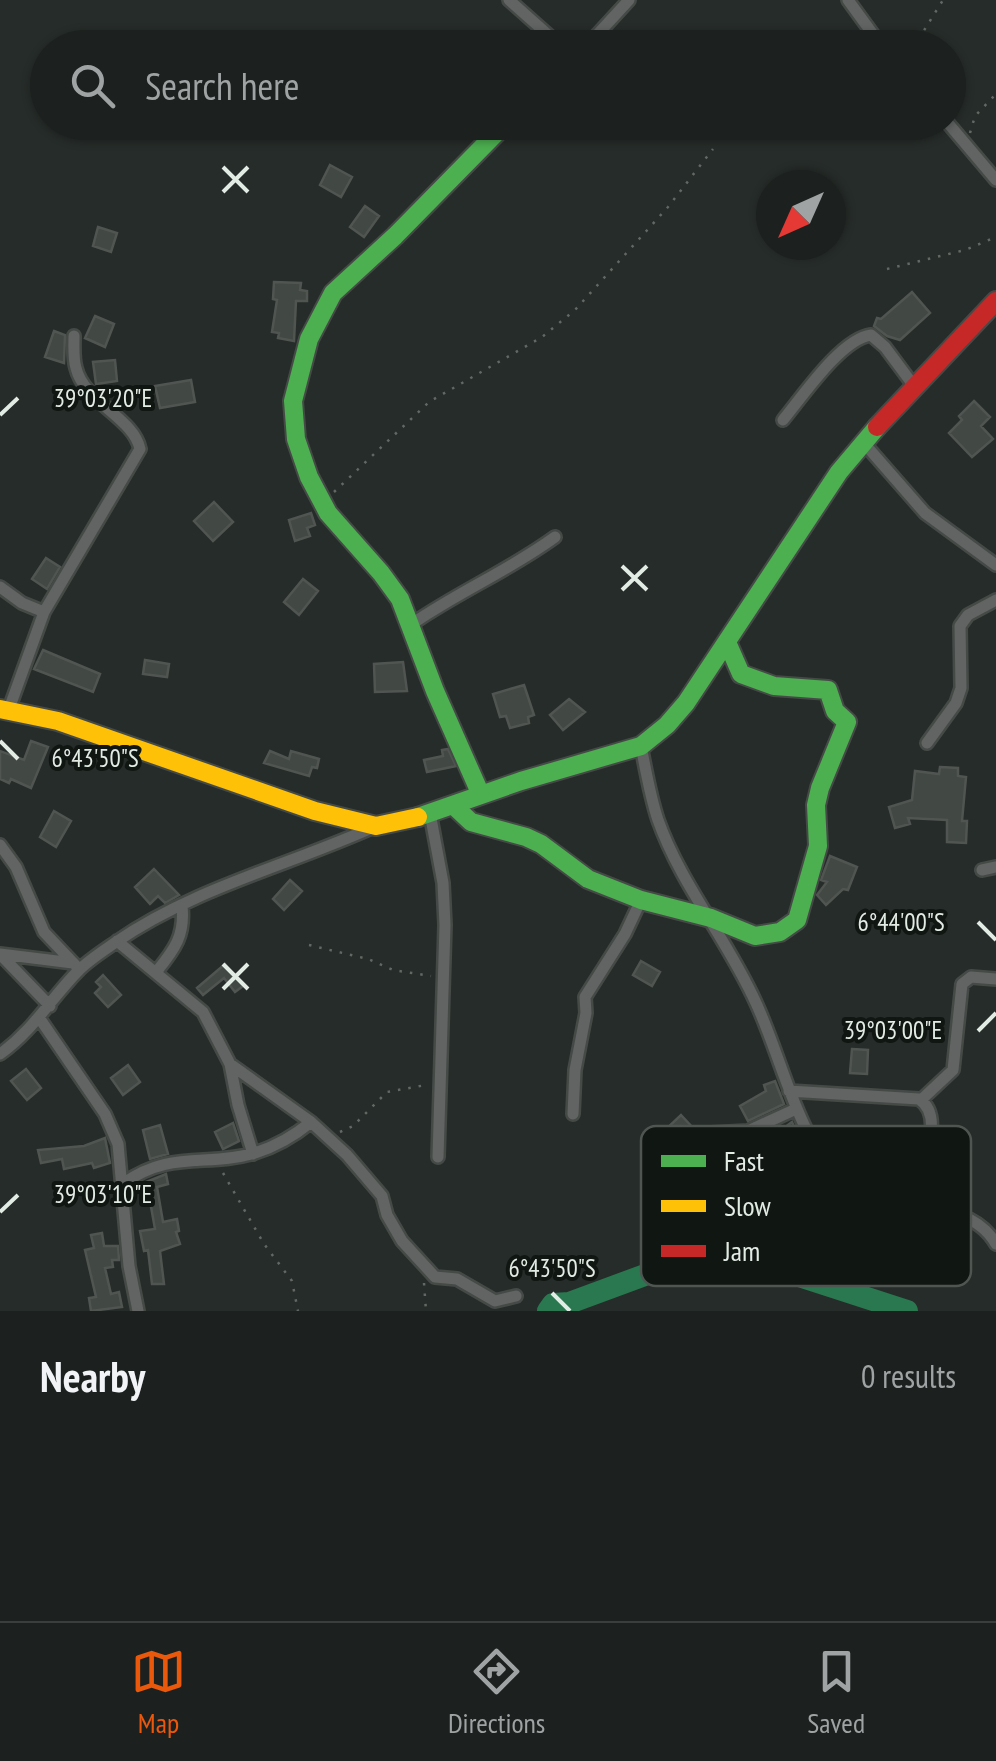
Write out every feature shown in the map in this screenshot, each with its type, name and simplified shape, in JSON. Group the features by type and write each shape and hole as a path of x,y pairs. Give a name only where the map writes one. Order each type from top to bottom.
{"street":[{"path":"509,0 543,30"},
{"path":"602,30 629,0"},
{"path":"848,0 870,30"},
{"path":"481,795 436,694 412,624 386,576 341,530 322,503 308,476 291,411 292,391 315,322 336,288 373,258 489,140"},
{"path":"963,140 996,180"},
{"path":"0,1054 40,1018 76,966 182,906 273,865 376,826 430,814 641,746 686,703 839,472 996,301"},
{"path":"783,420 845,348 861,336 871,334 885,347 914,386"},
{"path":"74,336 75,367 80,378 133,434 140,448 44,612 4,709 120,742 315,810 376,826"},
{"path":"863,442 925,513 996,565"},
{"path":"412,624 524,560 556,537"},
{"path":"0,587 22,603 44,612"},
{"path":"926,744 956,703 961,688 960,626 968,615 996,600"},
{"path":"454,806 470,822 506,830 540,844 588,879 641,900 710,918 755,936 780,932 797,920 818,846 816,804 820,788 847,726 845,718 835,711 828,690 792,690 746,677 738,671 728,642"},
{"path":"641,746 658,822 756,1003 805,1126"},
{"path":"430,814 443,883 438,1157"},
{"path":"0,845 16,868 44,932 76,966"},
{"path":"982,870 996,867"},
{"path":"572,1114 585,998 641,900"},
{"path":"157,971 179,943 183,932 182,906"},
{"path":"117,941 203,1012 230,1064 253,1154"},
{"path":"0,954 76,966"},
{"path":"0,954 50,1006"},
{"path":"921,1100 953,1070 962,984 971,977 996,980"},
{"path":"40,1018 105,1114 118,1144 129,1266 138,1311"},
{"path":"230,1064 324,1133 375,1186 392,1226 412,1254 435,1276 457,1279 495,1301 516,1296"},
{"path":"789,1091 921,1100 931,1110 929,1126"},
{"path":"759,1126 796,1109"},
{"path":"124,1182 143,1169 160,1164 253,1154 290,1140 312,1122"},
{"path":"971,1219 988,1230 996,1244"}],"path":[{"path":"924,30 943,0"},
{"path":"968,146 975,116 996,94"},
{"path":"322,503 428,402 542,337 575,310 668,207 713,149"},
{"path":"888,269 965,250 996,237"},
{"path":"308,945 368,959 394,970 442,978"},
{"path":"324,1133 353,1126 387,1092 438,1084"},
{"path":"216,1158 237,1201 292,1282 298,1311"},
{"path":"422,1263 426,1311"}],"building":[{"path":"330,165 352,177 341,197 320,185"},
{"path":"365,206 379,216 364,237 350,227"},
{"path":"98,227 117,233 111,252 93,246"},
{"path":"274,282 301,283 300,290 307,291 307,301 296,301 294,341 278,338 279,333 272,332 277,300 273,299"},
{"path":"912,292 930,313 900,340 874,326 877,318 881,319"},
{"path":"95,316 114,324 105,347 85,338"},
{"path":"54,331 65,335 64,363 45,357"},
{"path":"115,360 117,381 96,384 93,362"},
{"path":"191,380 195,402 160,408 155,386"},
{"path":"974,401 990,417 981,426 993,439 972,457 949,433"},
{"path":"214,502 233,522 213,541 194,521"},
{"path":"311,513 315,525 307,528 310,536 295,541 289,520"},
{"path":"46,558 60,567 47,589 32,579"},
{"path":"303,579 318,591 299,615 284,602"},
{"path":"43,650 100,674 93,692 34,669"},
{"path":"145,660 169,664 167,677 143,674"},
{"path":"403,662 407,691 375,692 374,664"},
{"path":"524,685 534,715 528,717 529,723 510,728 506,716 500,717 493,694"},
{"path":"569,699 585,712 563,730 550,715"},
{"path":"31,741 48,747 31,788 11,779 9,783 0,779 0,751 24,760"},
{"path":"448,749 456,766 427,772 424,760 443,756 442,750"},
{"path":"270,751 289,759 291,751 319,759 317,768 312,767 309,776 264,763"},
{"path":"940,767 958,768 958,776 966,777 962,821 967,821 966,843 947,842 947,820 908,818 910,824 895,828 889,807 912,800 915,771 939,774"},
{"path":"54,811 71,821 56,847 40,837"},
{"path":"830,856 857,867 848,890 843,889 826,905 817,895 827,882 821,880"},
{"path":"154,869 179,895 165,903 158,896 150,904 135,887"},
{"path":"290,880 302,891 284,910 273,899"},
{"path":"641,961 660,972 652,986 633,975"},
{"path":"225,964 243,986 235,992 224,978 203,995 197,988"},
{"path":"103,975 121,995 108,1007 95,993 101,987 96,982"},
{"path":"852,1049 868,1050 867,1074 850,1073"},
{"path":"128,1065 140,1082 123,1095 111,1078"},
{"path":"26,1069 41,1088 27,1100 11,1081"},
{"path":"775,1081 784,1104 748,1121 740,1106 766,1091 764,1085"},
{"path":"681,1115 691,1126 669,1126"},
{"path":"233,1123 239,1141 223,1149 215,1132"},
{"path":"160,1125 168,1154 150,1159 143,1130"},
{"path":"105,1138 110,1163 64,1169 62,1159 41,1163 38,1150 84,1146"},
{"path":"166,1174 168,1184 157,1187 163,1222 177,1219 180,1244 160,1251 164,1284 152,1284 148,1250 144,1251 140,1231 155,1229 148,1190 142,1191 141,1184"},
{"path":"102,1233 104,1246 118,1246 119,1260 112,1260 113,1267 105,1268 111,1294 119,1292 122,1307 91,1311 89,1298 96,1297 85,1250 94,1248 91,1235"}],"waterway":[{"path":"548,1311 553,1304 569,1303 641,1276"},
{"path":"830,1286 907,1311"}],"traffic: fast":[{"path":"481,795 400,599 328,513 309,477 296,439 293,401 309,339 333,293 489,140"},
{"path":"418,817 521,781 641,746 667,725 686,703 839,472 877,427"},
{"path":"454,806 471,822 526,837 588,879 641,900 711,918 755,936 780,932 797,920 818,846 816,805 820,788 847,722 835,711 828,690 774,686 741,674 727,642"}],"traffic: slow":[{"path":"0,709 58,721 315,811 376,826 418,817"}],"traffic: jam":[{"path":"877,427 996,301"}]}
